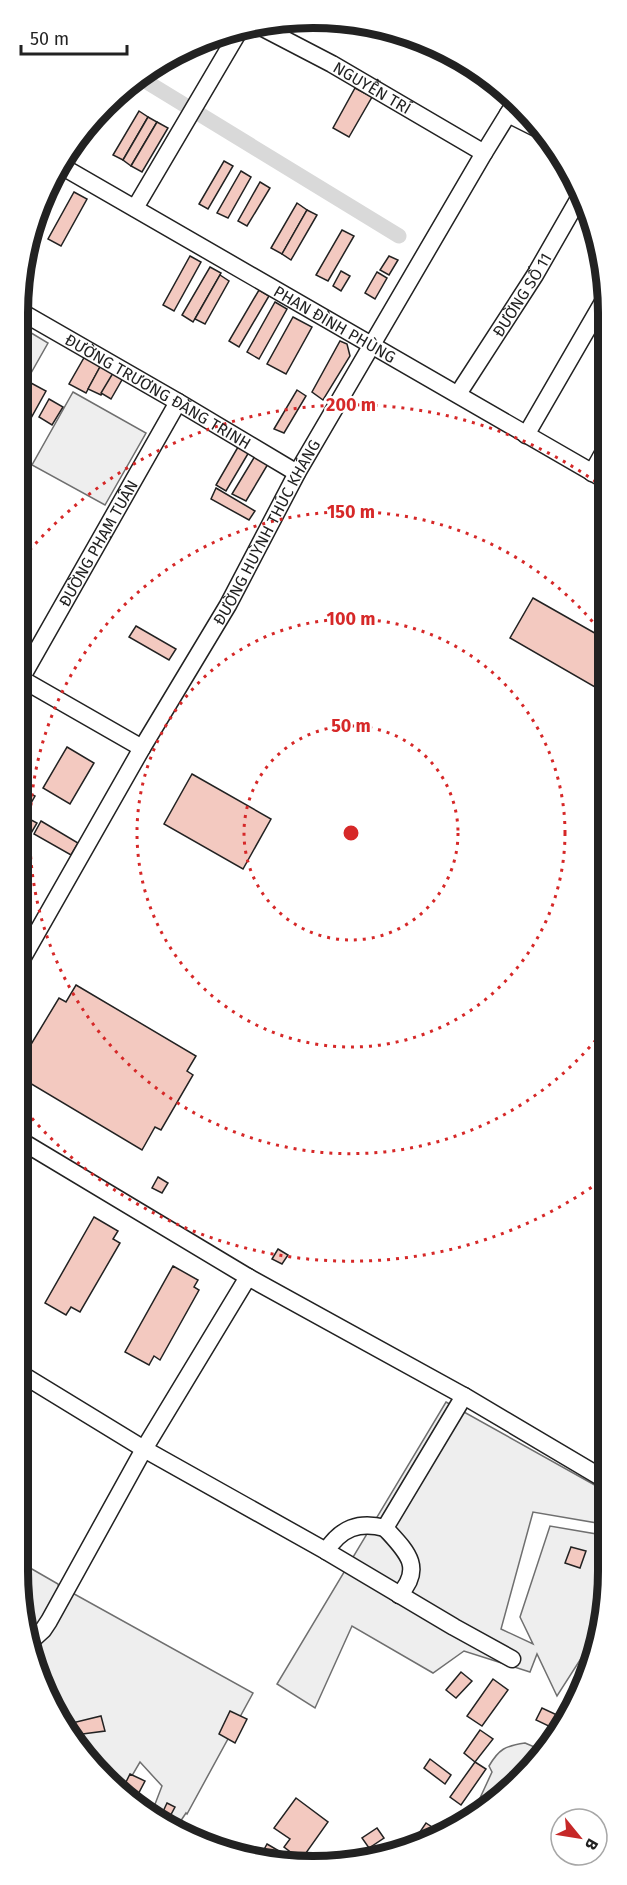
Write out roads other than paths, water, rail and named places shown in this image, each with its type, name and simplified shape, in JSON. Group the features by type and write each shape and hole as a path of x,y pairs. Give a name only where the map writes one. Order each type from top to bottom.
{"street":[{"name":"NGUYỄN TRÍ","path":"270,32 332,64 484,153"},
{"path":"135,208 234,40"},
{"name":"ĐƯỜNG HUỲNH THÚC KHÁNG","path":"28,948 142,748 228,605 297,473 512,109"},
{"name":"PHAN ĐÌNH PHÙNG","path":"68,170 598,476"},
{"name":"ĐƯỜNG SỐ 11","path":"458,394 535,275 576,203"},
{"path":"526,435 598,311"},
{"name":"ĐƯỜNG TRƯƠNG ĐĂNG TRINH","path":"28,316 297,473"},
{"name":"ĐƯỜNG PHẠM TUÂN","path":"28,664 178,402"},
{"path":"28,685 142,748"},
{"path":"28,1145 248,1277 464,1396 598,1475"},
{"path":"36,1636 49,1621 144,1449 248,1277"},
{"path":"28,1378 144,1449 512,1659"},
{"path":"386,1528 464,1396"},
{"path":"326,1551 333,1540 352,1527 371,1524 386,1528 406,1551 412,1563 408,1585 399,1595"}],"waterway":[{"path":"147,82 399,236"}]}
